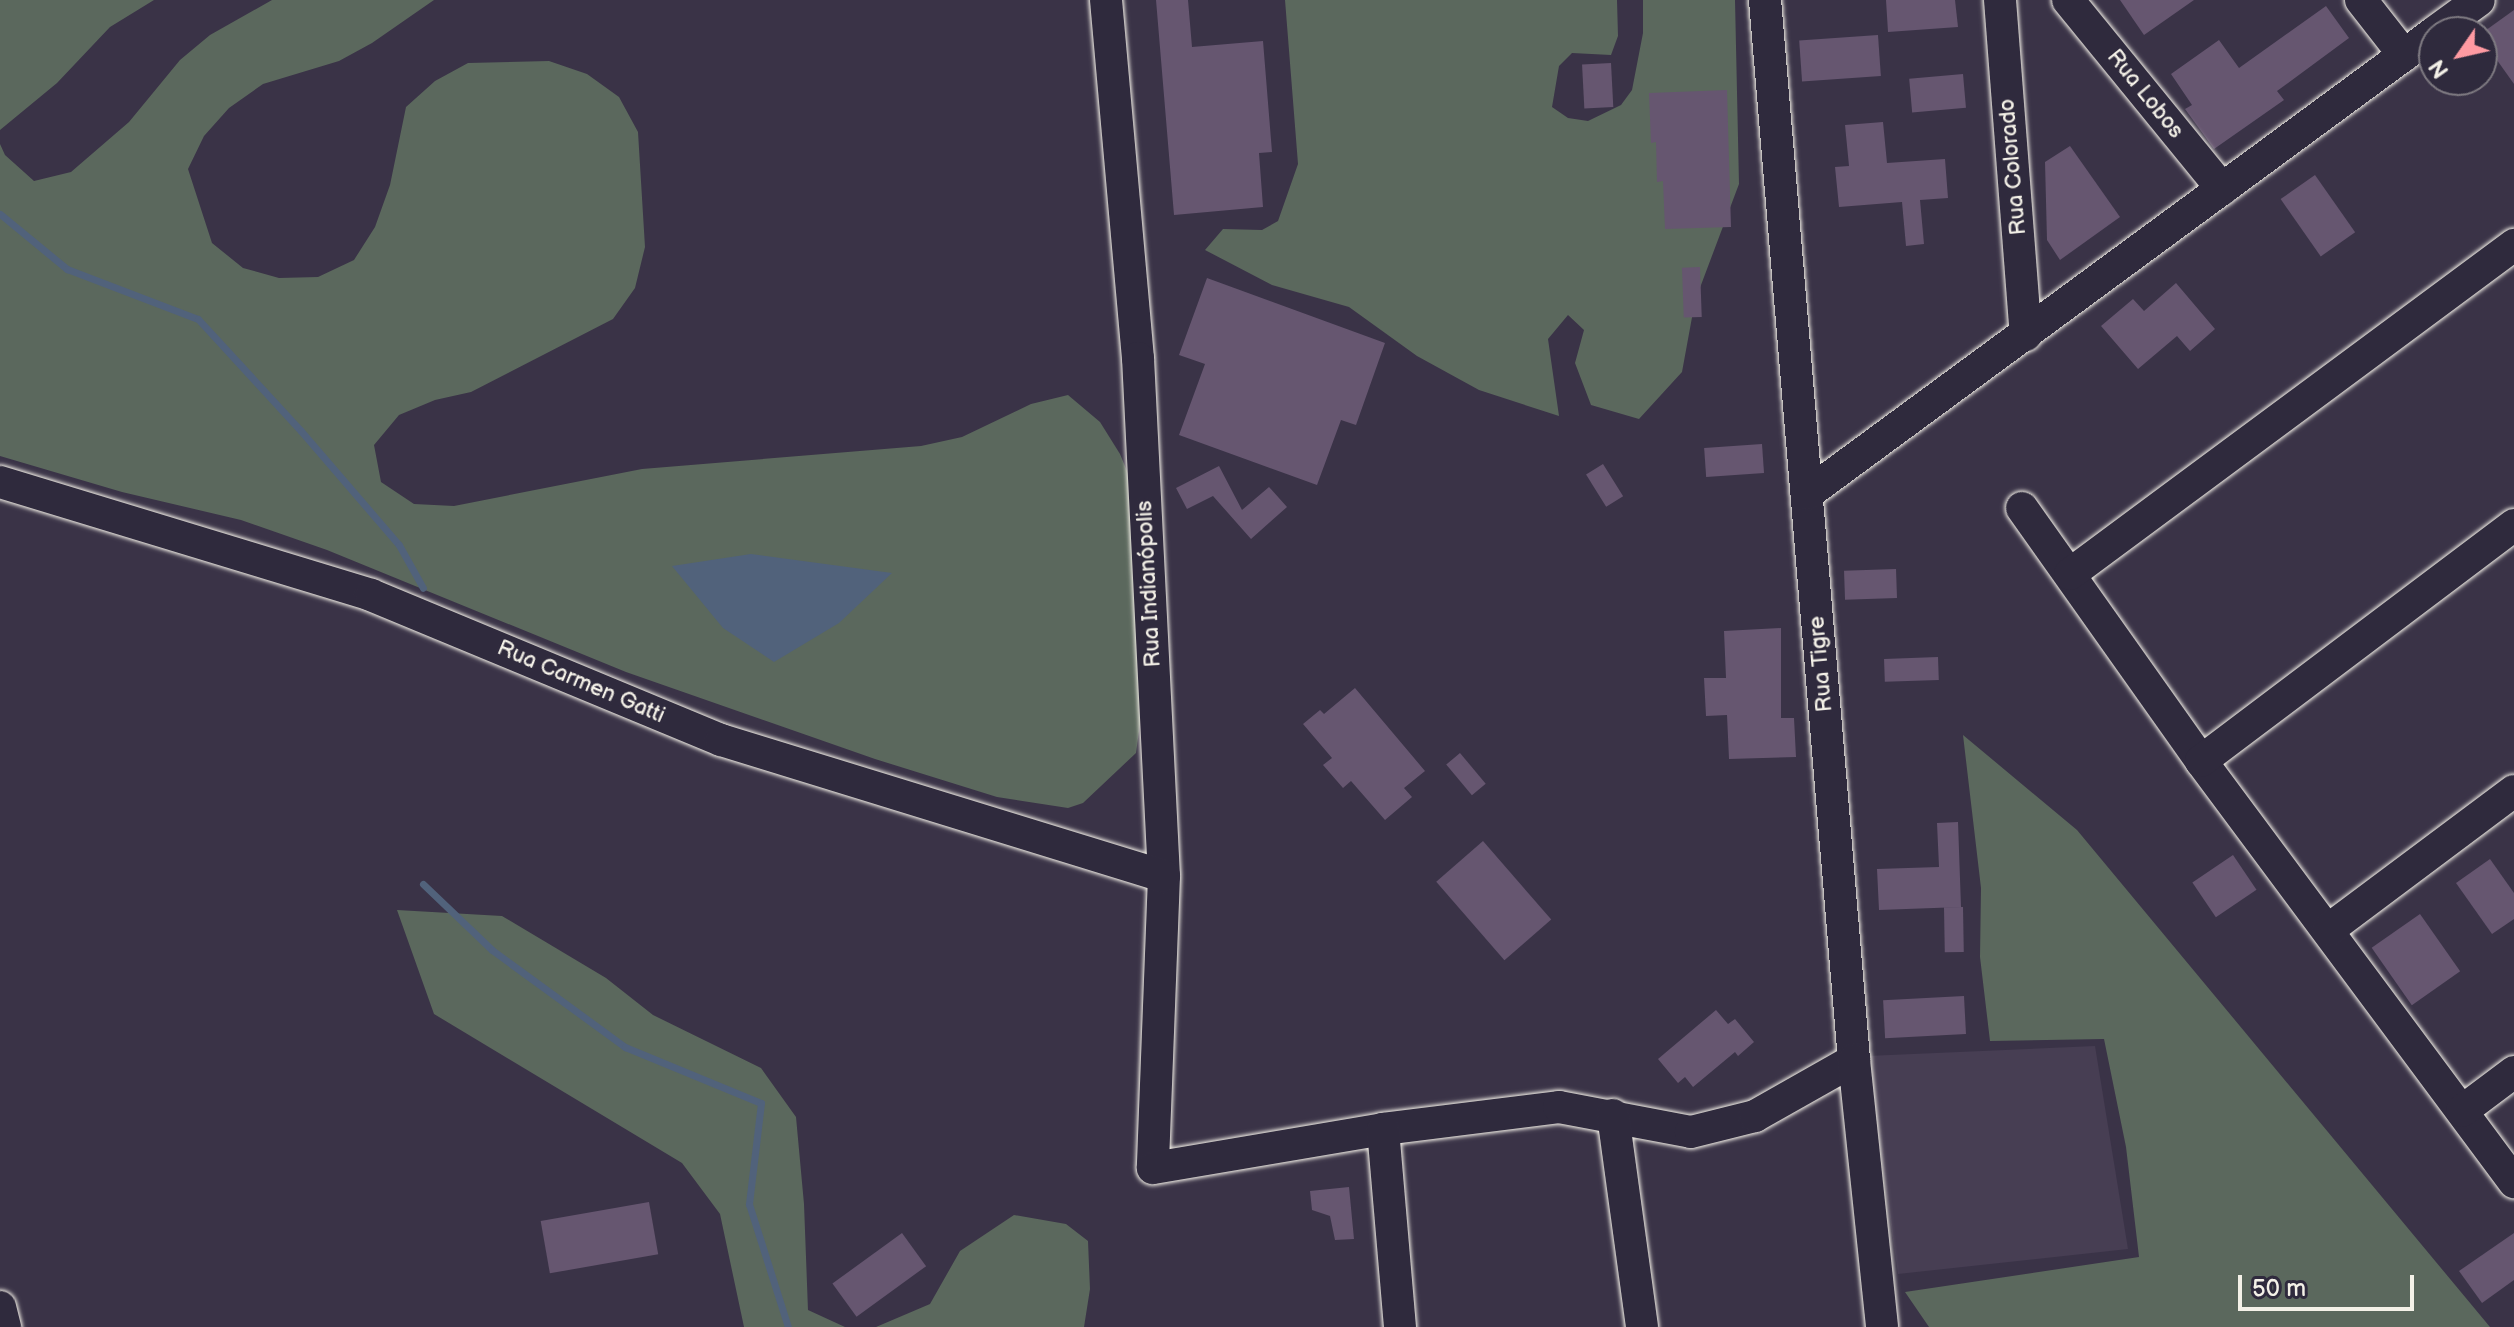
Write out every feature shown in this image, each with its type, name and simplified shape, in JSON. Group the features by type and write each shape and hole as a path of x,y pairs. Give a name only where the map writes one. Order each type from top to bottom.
{"street":[{"name":"Rua Indianópolis","path":"1106,0 1138,358 1164,876 1153,1168 1383,1129"},
{"name":"Rua Tigre","path":"1765,0 1854,1060 1882,1327"},
{"name":"Rua Colorado","path":"2000,0 2026,335"},
{"name":"Rua Lobos","path":"2068,0 2222,189"},
{"path":"2361,0 2404,55"},
{"path":"2457,16 2479,0"},
{"path":"1807,494 2418,45"},
{"path":"2070,574 2514,245"},
{"name":"Rua Carmen Gatti","path":"0,482 371,595 721,740 1164,876"},
{"path":"2022,508 2201,761 2514,1182"},
{"path":"2201,761 2514,525"},
{"path":"2328,930 2514,791"},
{"path":"1400,1327 1383,1129 1559,1107 1691,1132 1755,1116 1854,1060"},
{"path":"2462,1111 2514,1072"},
{"path":"1613,1115 1642,1327"},
{"path":"0,1307 5,1327"}],"shaded area":[{"path":"2095,1046 2128,1249 1898,1274 1867,1056"}],"green space":[{"path":"0,0 154,0 110,27 57,83 0,130"},
{"path":"272,0 434,0 372,43 339,61 263,84 229,108 204,136 188,169 212,243 243,268 279,278 318,277 354,260 375,227 390,185 406,107 435,81 468,63 549,61 587,74 619,97 638,132 645,247 635,288 613,319 471,392 435,400 399,415 374,445 381,482 414,504 454,506 642,469 921,446 962,437 1031,404 1068,395 1100,422 1120,454 1134,488 1147,674 1136,753 1083,803 1068,808 997,797 875,759 626,672 327,550 241,520 122,492 0,456 0,144 5,155 34,181 71,172 129,122 180,60 210,35"},
{"path":"1285,0 1617,0 1618,36 1611,55 1572,53 1559,66 1552,107 1568,118 1588,121 1621,105 1632,90 1643,33 1643,0 1735,0 1739,184 1695,301 1682,372 1639,419 1591,405 1575,363 1584,330 1568,315 1548,339 1559,416 1479,390 1417,356 1349,307 1272,285 1205,250 1223,229 1262,230 1278,221 1298,164"},
{"path":"1963,735 2077,830 2490,1327 1929,1327 1905,1292 2139,1257 2126,1147 2104,1039 1990,1041 1980,957 1981,888"},
{"path":"397,910 502,916 606,978 653,1015 761,1068 796,1117 804,1204 808,1310 845,1327 744,1327 720,1214 682,1163 434,1014"},
{"path":"1014,1215 1066,1224 1088,1241 1090,1289 1084,1327 876,1327 930,1304 960,1251"}],"water":[{"path":"751,554 892,573 839,623 774,662 723,628 672,566"}],"building":[{"path":"1156,0 1188,0 1192,47 1263,41 1272,152 1259,153 1263,207 1174,215"},
{"path":"1886,0 1955,0 1958,27 1888,32"},
{"path":"2120,0 2194,0 2144,35"},
{"path":"2326,6 2349,38 2277,91 2284,100 2214,149 2185,109 2192,105 2171,74 2219,40 2239,68"},
{"path":"2514,10 2514,84 2498,62 2498,22"},
{"path":"1878,35 1881,76 1802,81 1799,41"},
{"path":"1611,63 1613,107 1584,108 1582,65"},
{"path":"1963,74 1966,108 1912,113 1909,79"},
{"path":"1727,90 1731,227 1665,229 1663,181 1657,182 1656,142 1651,143 1649,93"},
{"path":"1883,122 1887,163 1945,159 1948,198 1920,200 1924,244 1906,246 1902,202 1839,207 1835,167 1849,166 1845,125"},
{"path":"2070,146 2120,217 2060,260 2047,240 2045,162"},
{"path":"2315,175 2355,232 2321,256 2281,199"},
{"path":"1700,267 1702,317 1684,318 1682,268"},
{"path":"1207,278 1385,343 1356,425 1341,420 1317,485 1179,435 1205,364 1179,355"},
{"path":"2176,283 2215,329 2190,351 2177,336 2138,369 2101,326 2133,299 2144,311"},
{"path":"1762,444 1764,473 1706,477 1704,448"},
{"path":"1603,464 1623,496 1606,507 1586,475"},
{"path":"1219,466 1242,510 1269,487 1287,507 1251,539 1213,496 1187,509 1176,488"},
{"path":"1896,569 1897,598 1845,600 1844,571"},
{"path":"1781,628 1781,718 1794,718 1796,757 1729,759 1727,715 1706,716 1704,678 1726,678 1724,631"},
{"path":"1938,657 1939,680 1885,682 1884,659"},
{"path":"1355,688 1425,771 1404,788 1412,797 1385,820 1351,781 1343,788 1323,765 1332,758 1303,724 1320,710 1324,714"},
{"path":"1460,753 1486,784 1472,795 1446,765"},
{"path":"1958,822 1961,907 1879,910 1877,869 1939,867 1937,823"},
{"path":"1483,841 1551,919 1504,960 1436,882"},
{"path":"2233,855 2256,890 2216,917 2192,882"},
{"path":"2490,859 2514,893 2514,919 2492,934 2456,883"},
{"path":"1944,907 1963,907 1964,952 1945,952"},
{"path":"2420,914 2460,971 2412,1005 2372,948"},
{"path":"1964,996 1966,1034 1885,1038 1883,1000"},
{"path":"1716,1010 1728,1024 1735,1019 1754,1042 1738,1056 1735,1052 1693,1087 1685,1077 1678,1083 1658,1059"},
{"path":"1349,1187 1354,1239 1335,1240 1330,1216 1312,1210 1310,1191"},
{"path":"649,1202 658,1254 550,1273 541,1221"},
{"path":"902,1233 926,1266 857,1317 832,1284"},
{"path":"2514,1233 2514,1280 2482,1303 2459,1271"}],"waterway":[{"path":"0,214 67,269 198,319 301,431 399,545 423,588"},
{"path":"423,884 492,950 625,1047 761,1103 749,1204 788,1327"}]}
